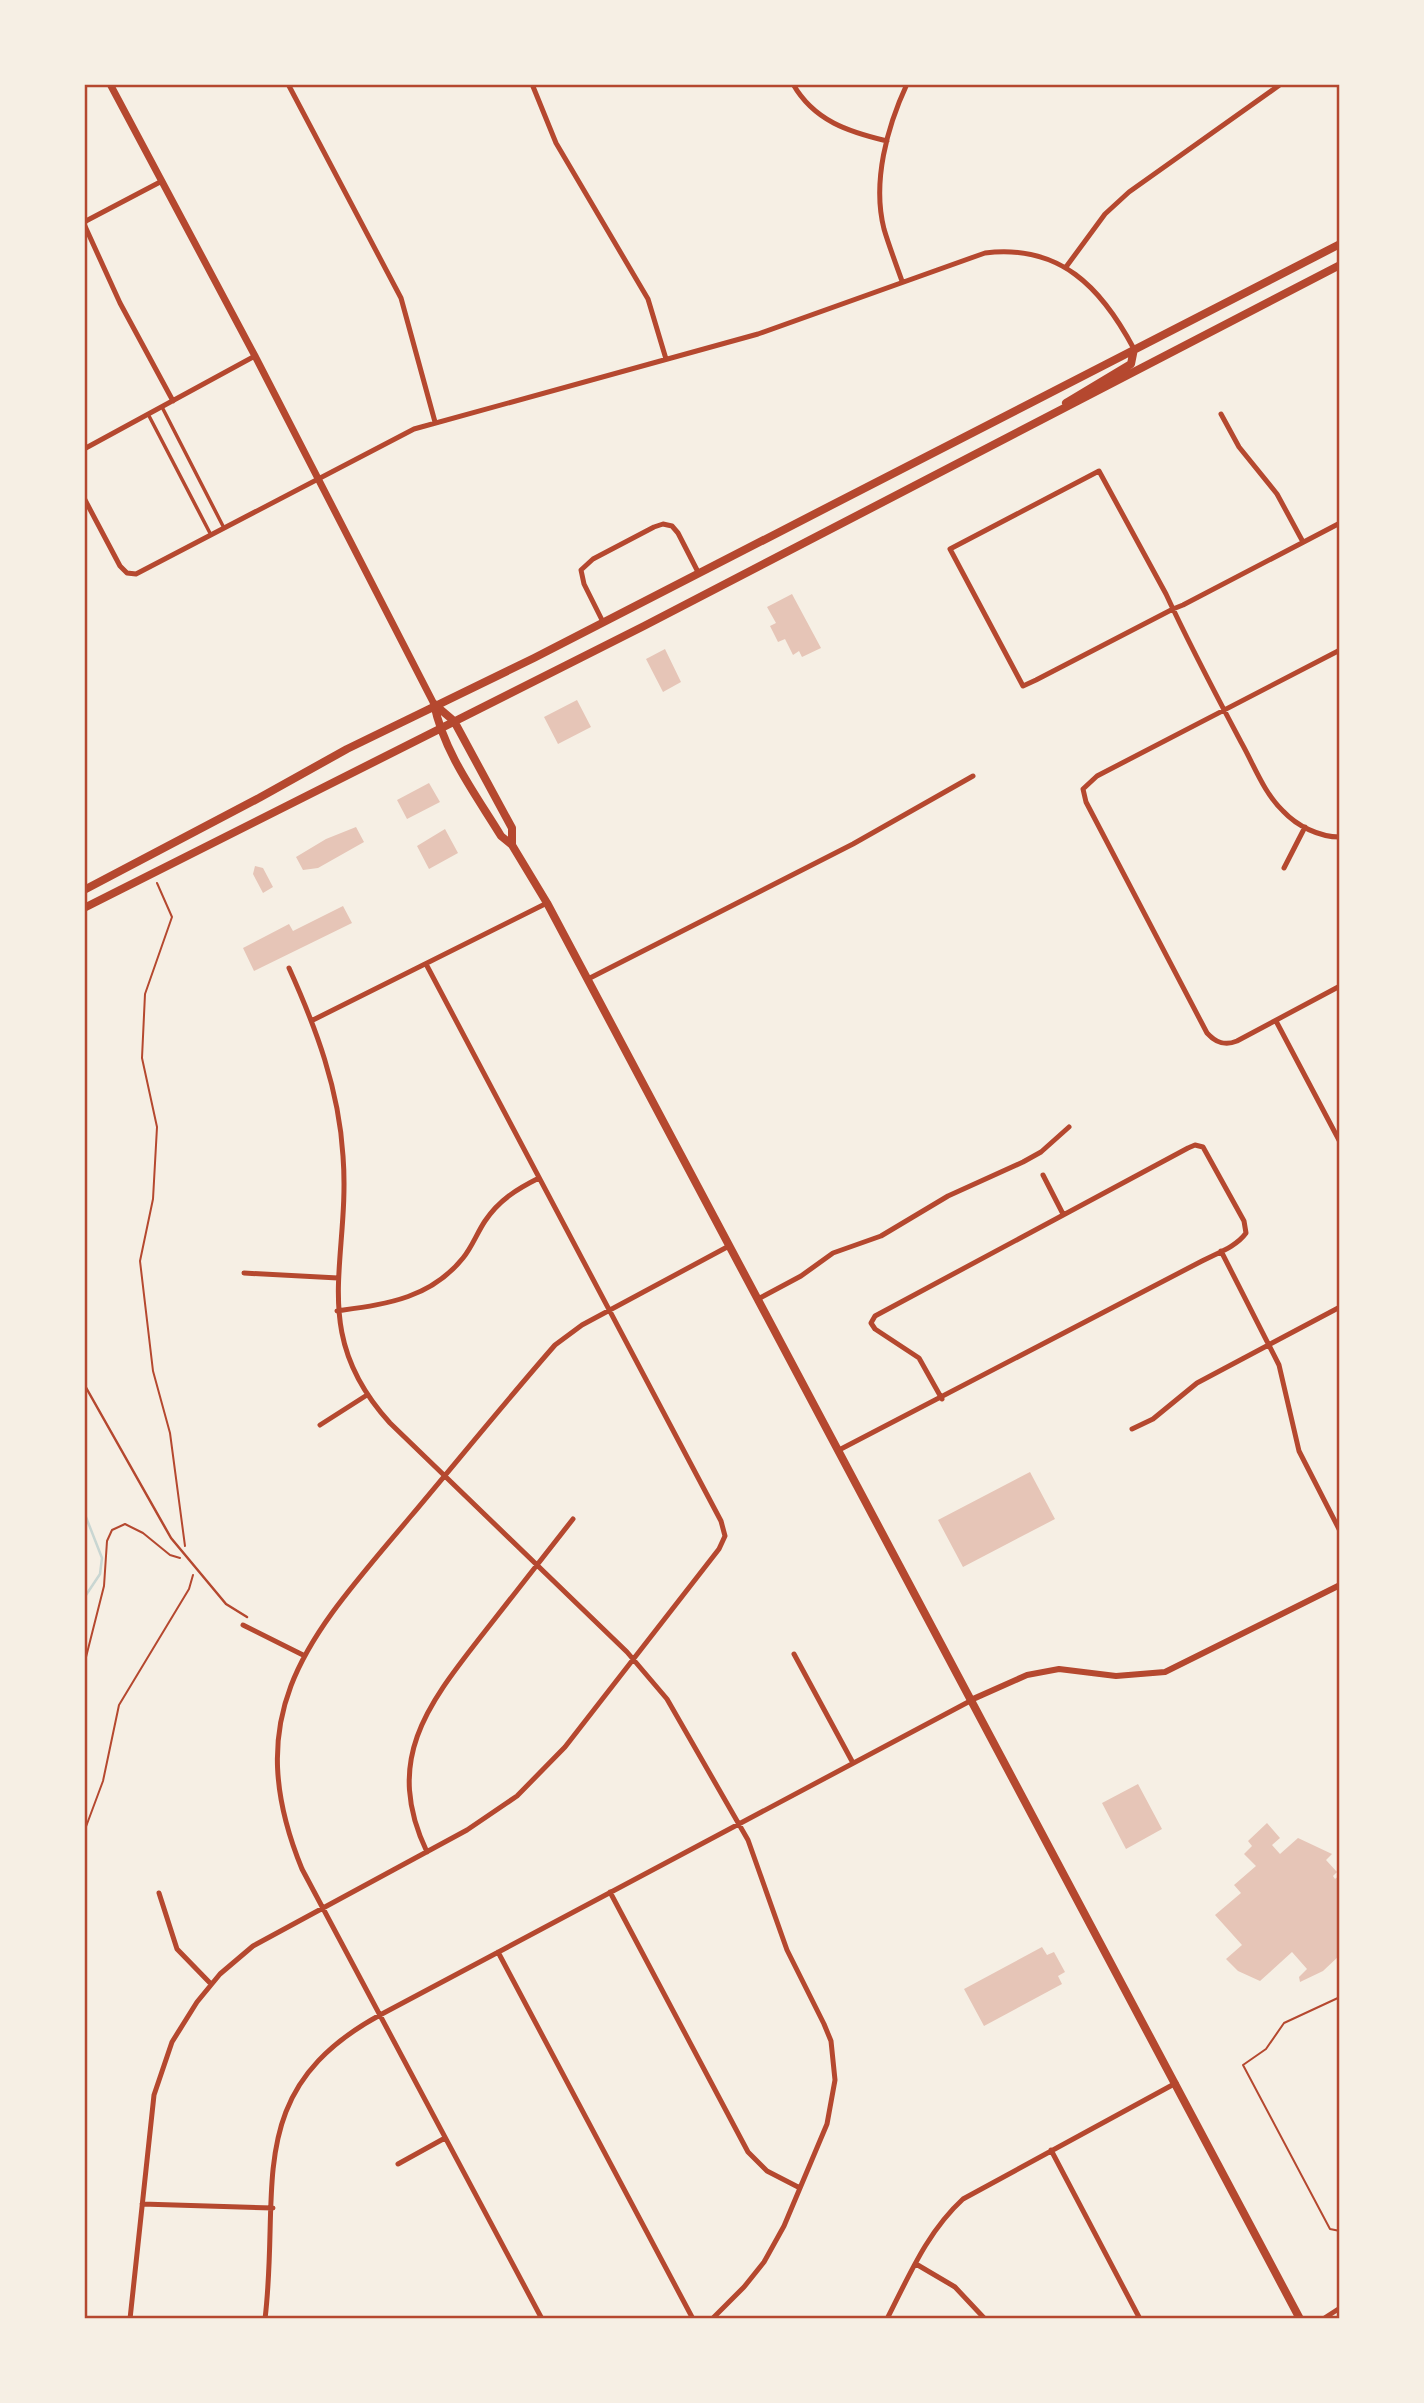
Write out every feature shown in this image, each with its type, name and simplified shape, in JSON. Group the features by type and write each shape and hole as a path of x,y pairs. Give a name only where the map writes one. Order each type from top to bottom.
{"main road":[{"path":"110,84 255,356 434,704 439,729 501,836 512,845 547,903 973,1699 1300,2319"},
{"path":"84,890 434,704 603,622 1340,244"},
{"path":"84,908 439,729 1340,265"},
{"path":"1054,412 1076,394 1131,364 1134,349"},
{"path":"434,704 454,721 512,828 512,845"}],"street":[{"path":"288,84 401,298 435,422"},
{"path":"533,84 556,143 648,299 666,359"},
{"path":"793,84 811,108 830,123 887,141"},
{"path":"902,281 884,228 880,199 887,141 907,84"},
{"path":"1066,267 1105,214 1129,192 1281,84"},
{"path":"162,181 84,223 120,303 173,401"},
{"path":"84,498 127,573 136,574 394,438 435,422 786,324 962,259 1002,251 1034,255 1066,267 1083,279 1109,307 1134,349"},
{"path":"84,449 255,356"},
{"path":"162,407 224,528"},
{"path":"148,414 211,535"},
{"path":"1221,414 1243,454 1277,494 1303,542"},
{"path":"1340,523 1173,610 1023,686 950,549 1099,471 1173,610 1224,710 1274,802 1293,821 1319,834 1340,837"},
{"path":"603,622 584,584 581,570 593,559 663,524 678,533 698,572"},
{"path":"1340,650 1097,776 1083,789 1086,802 1207,1033 1221,1043 1237,1041 1340,986"},
{"path":"588,979 853,844 973,776"},
{"path":"1284,868 1305,827"},
{"path":"313,1020 547,903"},
{"path":"130,2319 158,2078 183,2022 211,1984 253,1946 497,1812 537,1778 719,1549 725,1536 720,1521 426,964"},
{"path":"289,968 313,1020 332,1085 344,1156 344,1220 337,1311 348,1356 367,1395 390,1423 634,1658 683,1723 758,1863 787,1950 824,2024 834,2060 835,2080 831,2111 800,2188 764,2262 712,2319"},
{"path":"1276,1021 1340,1142"},
{"path":"758,1299 801,1276 833,1253 881,1236 948,1196 1023,1162 1051,1144 1069,1127"},
{"path":"839,1450 942,1399 1221,1251 1247,1233 1244,1221 1216,1167 1199,1145 889,1306 871,1323 919,1358 942,1399"},
{"path":"1043,1175 1063,1214"},
{"path":"337,1311 410,1298 441,1280 464,1258 484,1223 504,1198 539,1178"},
{"path":"542,2319 323,1908 288,1835 280,1798 277,1761 281,1725 289,1689 303,1655 334,1608 555,1345 608,1310 729,1246"},
{"path":"1221,1251 1270,1344 1286,1386 1299,1451 1340,1531"},
{"path":"244,1273 338,1278"},
{"path":"1132,1429 1153,1419 1197,1383 1340,1307"},
{"path":"320,1425 367,1395"},
{"path":"427,1852 414,1819 409,1781 410,1761 421,1721 440,1689 573,1519"},
{"path":"265,2319 278,2134 297,2087 327,2049 380,2015 973,1699 1027,1675 1059,1669 1116,1676 1165,1672 1340,1585"},
{"path":"243,1625 303,1655"},
{"path":"794,1654 853,1763"},
{"path":"610,1892 748,2152 767,2171 800,2188"},
{"path":"159,1893 177,1949 211,1984"},
{"path":"498,1952 693,2319"},
{"path":"887,2319 945,2216 963,2199 1176,2083"},
{"path":"398,2164 445,2138"},
{"path":"1051,2150 1140,2319"},
{"path":"142,2204 272,2208"},
{"path":"916,2264 955,2287 985,2319"},
{"path":"1323,2319 1340,2308"}],"lane":[{"path":"84,1384 162,1524 193,1566 229,1607 247,1617"}],"path":[{"path":"84,1665 104,1586 107,1541 112,1530 125,1524 143,1533 170,1555 179,1558 185,1556 170,1433 153,1371 140,1261 153,1199 158,1127 142,1058 145,994 172,917 157,883"},
{"path":"84,1832 103,1781 119,1705 189,1589 193,1566"},
{"path":"1340,1997 1284,2023 1266,2049 1242,2065 1330,2229 1340,2231"}],"building":[{"path":"792,594 821,648 802,657 799,651 793,655 785,639 778,642 770,626 776,623 767,607"},
{"path":"665,649 681,682 663,692 646,659"},
{"path":"577,700 591,727 558,744 544,717"},
{"path":"429,783 440,802 407,819 397,800"},
{"path":"356,827 364,842 318,868 303,870 296,857 326,839"},
{"path":"445,829 458,853 429,869 417,846"},
{"path":"255,866 263,868 273,887 263,893 253,874"},
{"path":"343,906 352,923 254,971 243,948 289,924 293,931"},
{"path":"1030,1472 1055,1519 963,1567 938,1520"},
{"path":"1138,1784 1162,1829 1126,1849 1102,1803"},
{"path":"1267,1823 1280,1838 1272,1845 1280,1854 1298,1838 1332,1854 1326,1860 1337,1872 1333,1876 1335,1879 1340,1875 1340,1955 1323,1971 1300,1982 1299,1977 1307,1969 1292,1952 1260,1981 1238,1971 1226,1959 1242,1945 1215,1915 1241,1893 1234,1885 1256,1866 1244,1854 1252,1846 1248,1841"},
{"path":"1042,1947 1047,1955 1054,1952 1065,1972 1058,1976 1062,1984 984,2026 964,1989"}],"waterway":[{"path":"84,1512 102,1558 100,1574 84,1598"}]}
